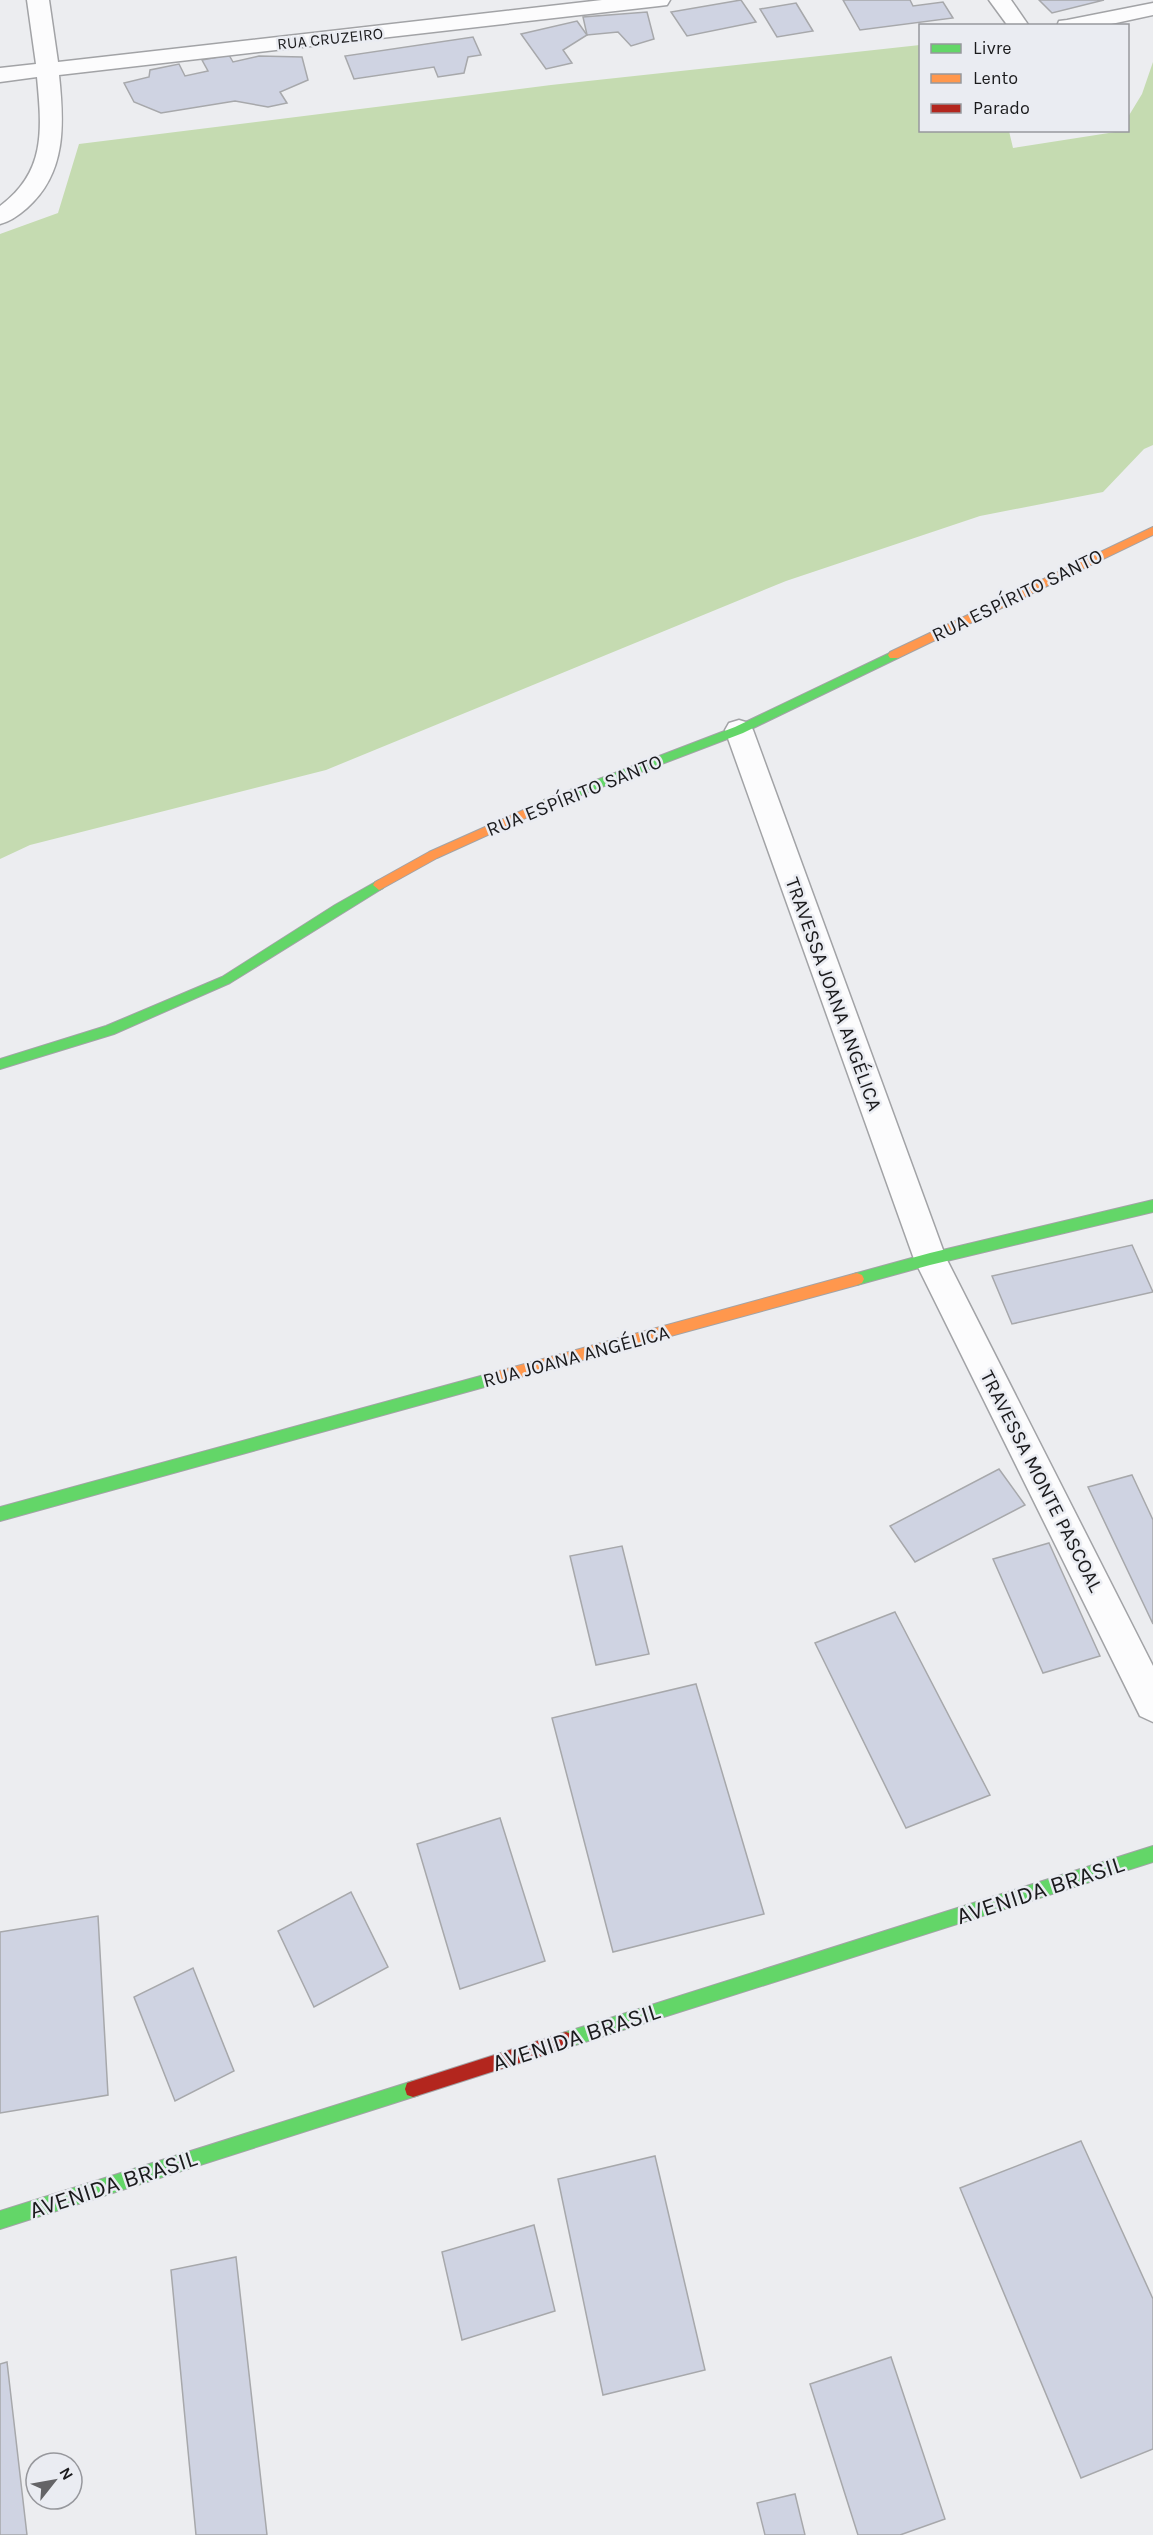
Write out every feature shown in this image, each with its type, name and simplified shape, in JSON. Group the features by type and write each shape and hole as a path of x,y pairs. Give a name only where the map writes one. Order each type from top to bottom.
{"street":[{"path":"0,217 34,189 48,160 52,110 38,0"},
{"path":"1000,0 1018,24"},
{"name":"RUA CRUZEIRO","path":"0,75 649,1"},
{"path":"1077,24 1153,9"},
{"name":"RUA ESPÍRITO SANTO","path":"0,1064 110,1030 226,980 339,909 433,855 557,800 739,730 1130,540 1153,531"},
{"name":"TRAVESSA JOANA ANGÉLICA","path":"739,730 930,1259"},
{"name":"RUA JOANA ANGÉLICA","path":"0,1514 930,1259 1153,1206"},
{"name":"TRAVESSA MONTE PASCOAL","path":"930,1259 1153,1704"},
{"name":"AVENIDA BRASIL","path":"0,2220 1153,1854"}],"green space":[{"path":"919,45 919,132 1009,132 1013,148 1115,132 1129,132 1129,115 1142,94 1153,62 1153,445 1144,449 1103,492 980,516 786,581 326,770 30,845 0,859 0,234 58,213 79,144 551,85"}],"building":[{"path":"741,0 756,22 687,36 671,12"},
{"path":"843,0 910,0 913,6 943,2 953,18 860,30"},
{"path":"1039,0 1104,0 1052,13"},
{"path":"796,3 813,31 777,37 760,9"},
{"path":"647,12 654,39 631,46 618,32 587,35 583,17"},
{"path":"577,21 587,35 563,50 572,63 546,69 521,34"},
{"path":"473,37 481,55 468,57 464,73 438,77 434,67 354,79 345,56"},
{"path":"229,55 233,62 259,56 302,57 308,80 280,92 287,103 268,107 235,101 161,113 134,102 124,83 149,77 150,70 179,64 185,76 208,71 202,60"},
{"path":"1132,1245 1153,1292 1012,1324 992,1276"},
{"path":"999,1469 1025,1505 915,1562 890,1526"},
{"path":"1132,1475 1153,1520 1153,1624 1088,1487"},
{"path":"1049,1543 1100,1656 1043,1673 993,1559"},
{"path":"622,1546 649,1654 596,1665 570,1556"},
{"path":"895,1612 990,1795 906,1828 815,1643"},
{"path":"696,1684 764,1914 613,1952 552,1718"},
{"path":"500,1818 545,1961 460,1989 417,1844"},
{"path":"351,1892 388,1967 314,2007 278,1931"},
{"path":"98,1916 108,2095 0,2113 0,1932"},
{"path":"193,1968 234,2071 175,2101 134,1997"},
{"path":"1081,2141 1153,2299 1153,2449 1081,2478 960,2188"},
{"path":"655,2156 705,2370 603,2395 558,2179"},
{"path":"534,2225 555,2311 462,2340 442,2252"},
{"path":"236,2257 267,2535 196,2535 171,2270"},
{"path":"891,2357 945,2519 900,2535 858,2535 810,2384"},
{"path":"7,2362 27,2535 0,2535 0,2364"},
{"path":"795,2494 805,2535 765,2535 757,2503"}],"traffic: fast":[{"path":"548,803 739,730 894,655"},
{"path":"0,1064 110,1030 226,980 379,885"},
{"path":"857,1279 930,1259 1153,1206"},
{"path":"0,1514 499,1377"},
{"path":"566,2040 1153,1854"},
{"path":"0,2220 413,2089"}],"traffic: slow":[{"path":"894,655 1153,531"},
{"path":"379,885 433,855 548,803"},
{"path":"499,1377 857,1279"}],"traffic: jam":[{"path":"413,2089 566,2040"}]}
